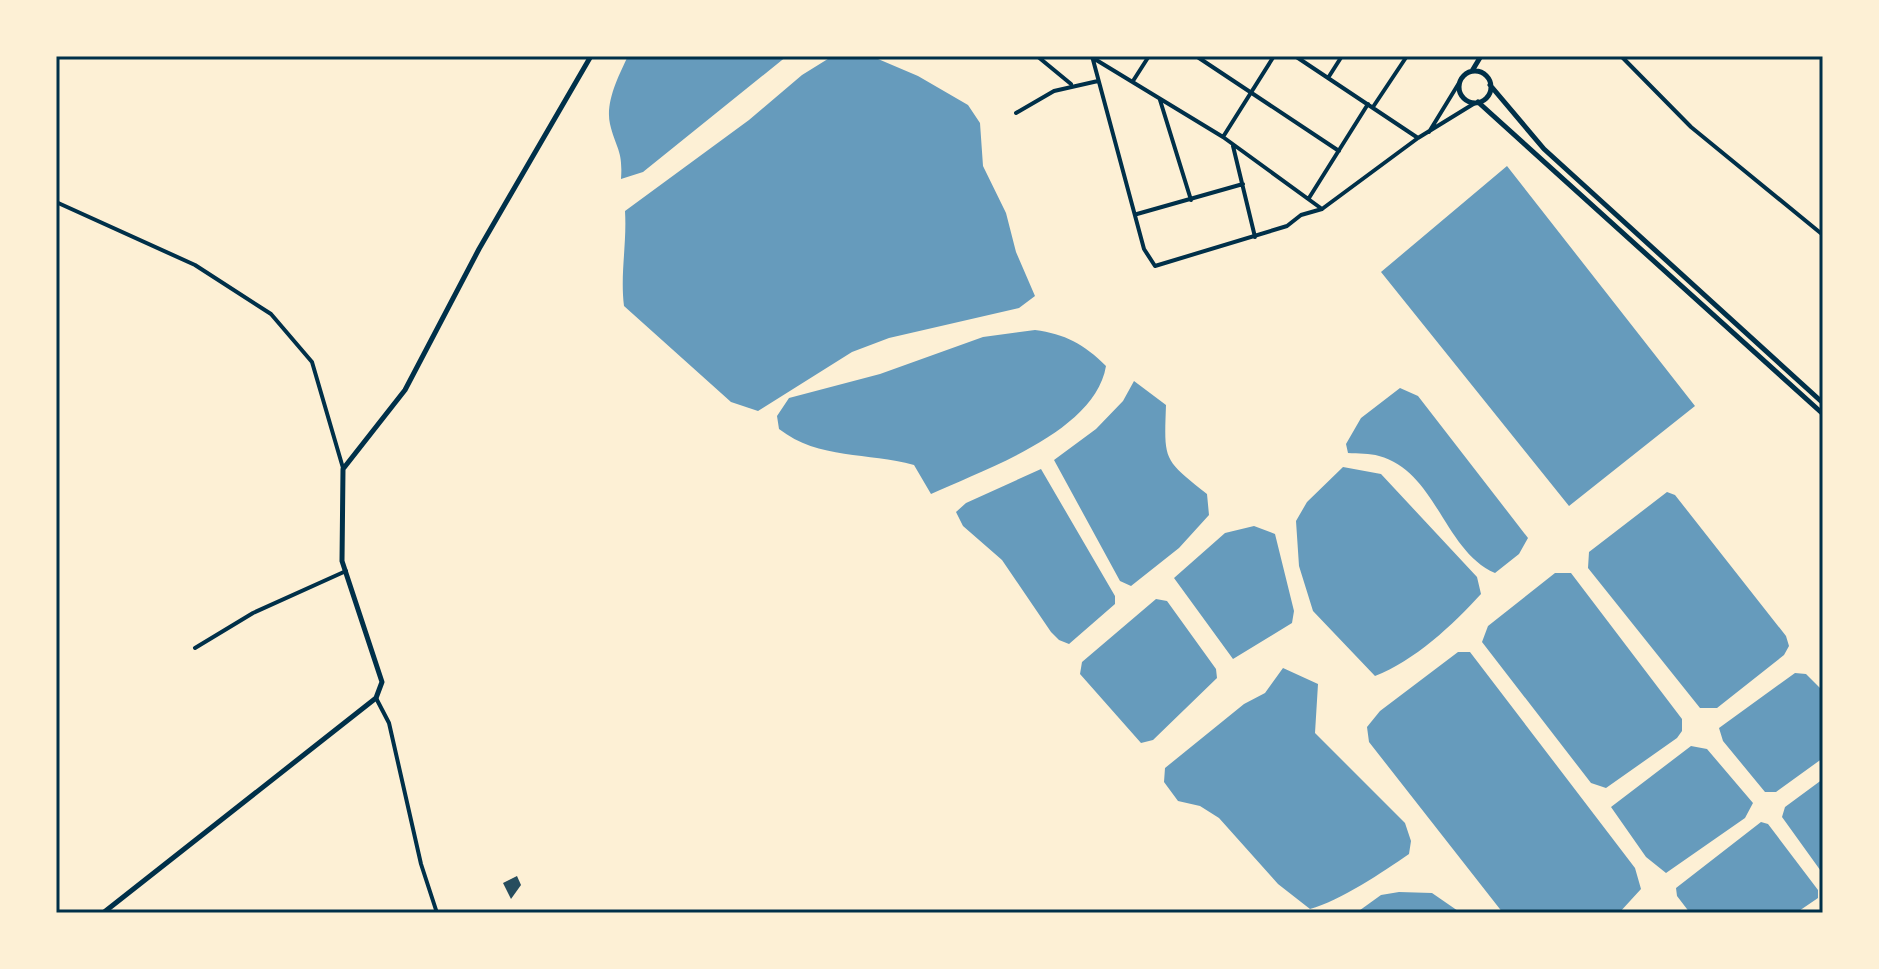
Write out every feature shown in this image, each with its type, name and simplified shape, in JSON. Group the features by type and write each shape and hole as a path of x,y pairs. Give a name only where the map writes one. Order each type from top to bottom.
{"street":[{"path":"343,469 405,390 479,249 591,56"},
{"path":"1037,56 1071,84"},
{"path":"1133,81 1149,56"},
{"path":"1196,56 1339,151"},
{"path":"1223,137 1274,56"},
{"path":"1295,56 1418,138"},
{"path":"1328,78 1342,56"},
{"path":"1309,198 1407,56"},
{"path":"1429,132 1459,83 1472,71 1481,56"},
{"path":"1621,56 1691,127 1823,235"},
{"path":"1092,57 1223,137 1322,209"},
{"path":"1092,57 1144,249 1155,266 1255,237 1322,209 1418,138 1488,95 1490,85"},
{"path":"1472,71 1486,76 1490,85 1544,149 1823,403"},
{"path":"1016,113 1071,84 1098,81"},
{"path":"1459,83 1462,96 1477,102 1823,414"},
{"path":"1159,97 1191,200"},
{"path":"1233,144 1255,237"},
{"path":"1137,214 1243,184"},
{"path":"56,202 162,248 239,291 271,314 312,362 343,469 342,561 382,682 376,698 103,913"},
{"path":"195,648 253,613 346,571"},
{"path":"376,698 389,723 421,864 437,913"}],"water":[{"path":"628,56 787,56 643,172 621,179 620,155 610,124 609,107"},
{"path":"871,56 918,76 968,105 980,123 983,166 1006,213 1016,252 1035,296 1019,308 889,338 852,352 758,411 731,402 624,306 625,211 749,120 802,75 831,57"},
{"path":"1507,166 1695,406 1569,506 1381,272"},
{"path":"1035,330 1074,341 1106,366 1098,389 1082,410 1035,445 931,494 914,465 827,451 794,439 779,429 777,416 789,398 880,374 983,337"},
{"path":"1134,381 1166,405 1165,438 1169,457 1207,494 1209,515 1179,548 1131,586 1120,581 1054,460 1096,429 1123,401"},
{"path":"1400,388 1418,396 1528,538 1519,554 1495,573 1463,548 1427,494 1398,464 1375,455 1348,453 1346,444 1361,418"},
{"path":"1343,467 1381,474 1477,577 1481,594 1432,641 1375,676 1313,611 1299,566 1296,521 1307,502"},
{"path":"1041,469 1115,596 1115,604 1069,644 1051,632 1002,560 963,526 956,512 966,503"},
{"path":"1667,492 1675,495 1786,636 1789,646 1784,655 1717,708 1700,708 1588,568 1589,552"},
{"path":"1254,526 1275,534 1294,611 1292,623 1233,659 1174,578 1225,533"},
{"path":"1555,573 1571,573 1682,719 1682,731 1677,738 1606,788 1591,783 1482,642 1488,626"},
{"path":"1156,599 1167,601 1216,669 1217,678 1153,740 1141,743 1080,674 1082,662"},
{"path":"1458,652 1470,652 1635,868 1641,889 1619,913 1503,913 1369,742 1367,727 1380,711"},
{"path":"1283,668 1318,684 1315,733 1405,823 1411,841 1409,854 1399,861 1348,893 1310,909 1278,884 1219,818 1200,806 1178,801 1164,782 1165,768 1244,704 1265,693"},
{"path":"1795,673 1806,674 1823,691 1823,758 1776,792 1765,792 1723,741 1719,728"},
{"path":"1691,746 1707,749 1753,803 1745,818 1666,873 1646,857 1611,807"},
{"path":"1823,779 1823,874 1782,817 1785,807"},
{"path":"1761,822 1768,824 1818,890 1818,898 1796,913 1690,913 1677,896 1676,888"},
{"path":"1432,893 1461,913 1356,913 1381,895"}],"building":[{"path":"517,876 521,885 511,899 503,883"}]}
